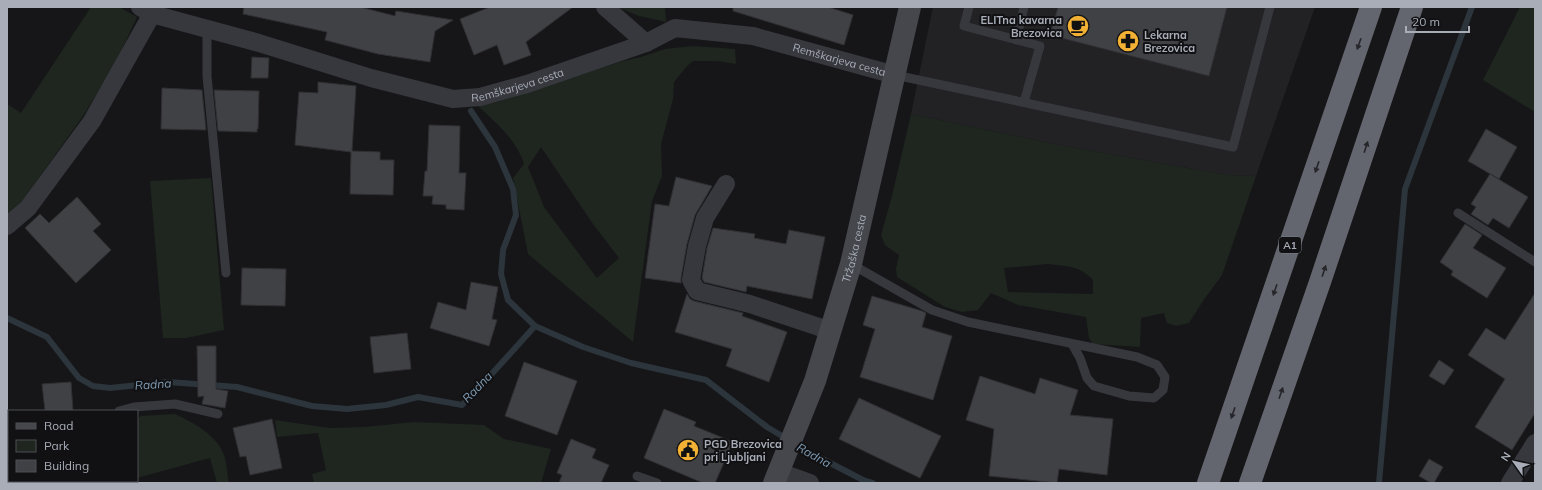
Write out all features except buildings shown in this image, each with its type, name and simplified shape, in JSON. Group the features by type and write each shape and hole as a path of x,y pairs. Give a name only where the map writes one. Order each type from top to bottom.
{"highway":[{"name":"A1","path":"1208,483 1371,7"},
{"path":"1250,483 1320,282 1412,7"}],"main road":[{"name":"Tržaška cesta","path":"777,477 815,381 851,264 910,7"}],"street":[{"path":"605,7 646,43"},
{"path":"7,226 28,208 92,121 146,10"},
{"name":"Remškarjeva cesta","path":"146,10 371,78 453,99 480,97 527,84 646,43 675,28 753,36 895,75"},
{"path":"726,184 705,218 697,246 691,280 697,291 750,304 831,331"},
{"path":"1510,483 1535,443"},
{"path":"777,477 810,483"}],"lane":[{"path":"969,7 964,26 1040,46 1024,102"},
{"path":"1016,40 1024,7"},
{"path":"895,75 1233,147 1270,7"},
{"path":"207,29 207,76 226,273"},
{"path":"1458,213 1535,262"},
{"path":"851,264 932,310 968,322 1137,357 1156,365 1165,377 1163,390 1154,398 1129,396 1094,386 1087,378 1080,358 1072,344"},
{"path":"123,410 134,407 175,404 218,414"},
{"path":"637,476 657,483"}],"shaded area":[{"path":"933,7 1315,7 1256,176 1227,175 1059,145 911,114"}],"green space":[{"path":"91,7 119,7 137,17 114,66 83,116 23,200 7,216 7,104 21,113"},
{"path":"617,7 665,7 666,22 639,16"},
{"path":"1520,7 1535,7 1535,112 1483,80"},
{"path":"693,46 735,49 736,64 717,61 693,61 674,82 673,99 661,144 662,176 652,201 633,342 528,254 513,178 524,164 521,155 511,139 478,106 500,101 665,49","holes":["541,147 593,224 619,258 597,278 544,207 528,167"]},
{"path":"911,114 1059,145 1227,175 1256,176 1222,275 1189,323 1176,326 1167,323 1164,313 1141,318 1140,347 1093,344 1089,338 1086,317 1018,305 991,293 978,310 962,312 945,307 897,277 896,269 899,255 885,245 881,235 892,196","holes":["1048,264 1078,269 1088,275 1093,280 1093,294 1008,292 1004,268"]},
{"path":"211,178 224,330 186,338 163,338 150,181"},
{"path":"175,414 196,425 210,435 221,448 224,455 229,483 217,483 210,458 138,478 138,418 141,416"},
{"path":"275,420 329,428 364,427 414,422 484,425 504,439 551,449 541,483 314,483 312,474 326,470 318,433 277,437"},
{"path":"84,482 124,482 120,483 81,483"}],"waterway":[{"path":"1379,483 1405,189 1472,7"},
{"path":"471,111 495,147 513,189 516,215 503,250 501,274 508,300 535,326"},
{"name":"Radna","path":"7,318 47,337 79,378 93,386 110,388 168,382 237,387 312,406 347,409 386,405 418,397 462,405 535,326 583,347 631,363 706,380 767,427 809,452 863,480 873,483"}],"place":[{"name":"ELITna kavarna Brezovica","path":"1078,26"},
{"name":"Lekarna Brezovica","path":"1128,41"},
{"name":"PGD Brezovica pri Ljubljani","path":"688,450"}]}
